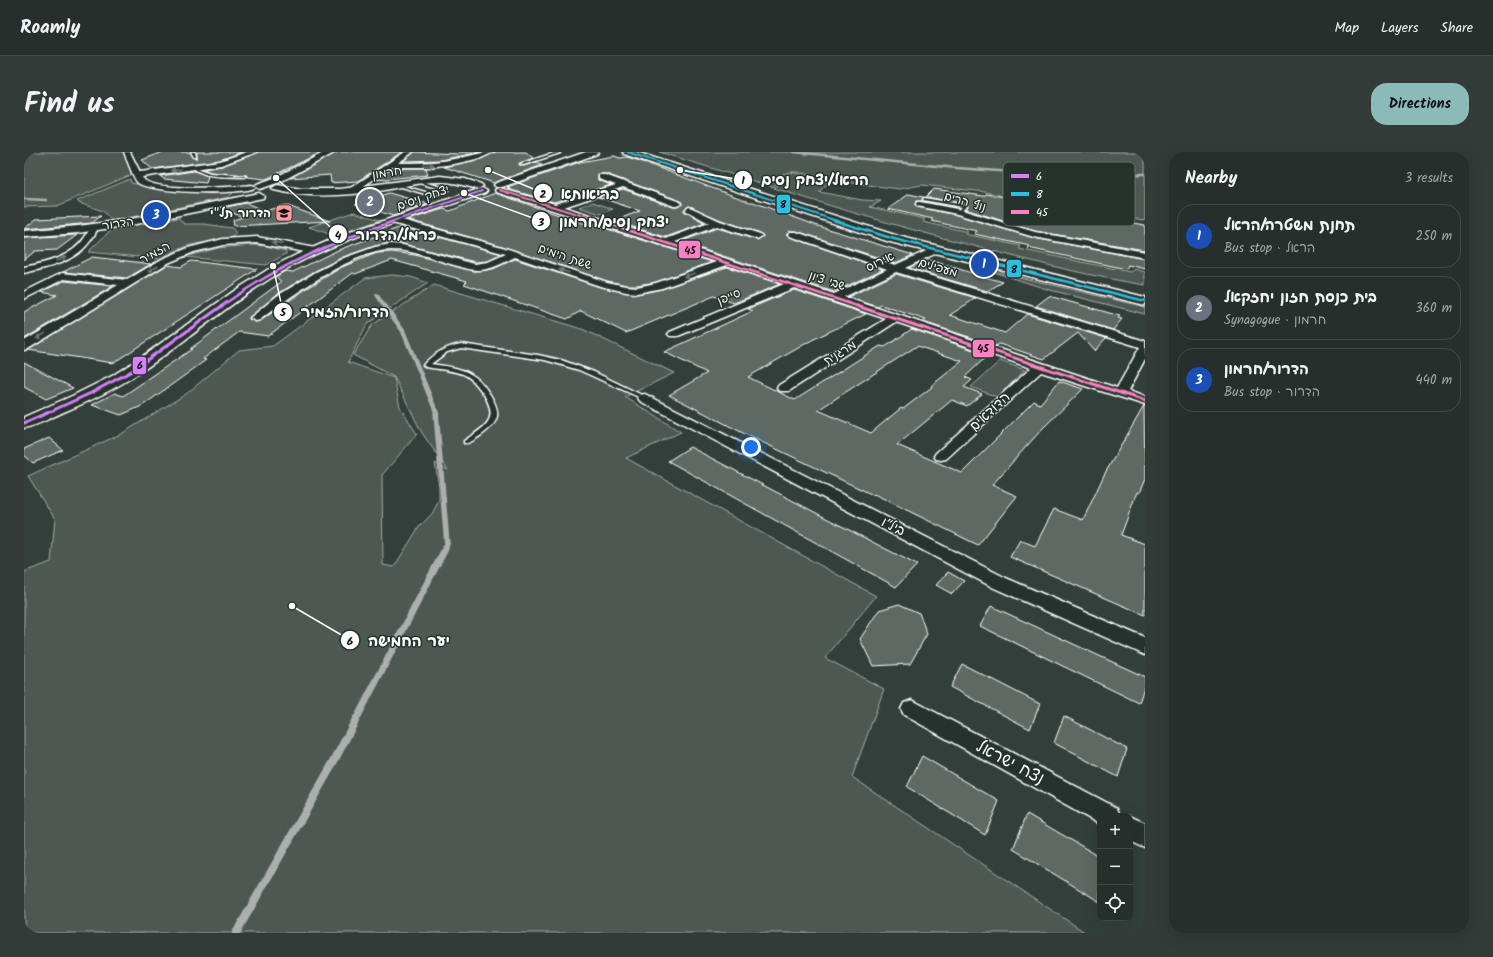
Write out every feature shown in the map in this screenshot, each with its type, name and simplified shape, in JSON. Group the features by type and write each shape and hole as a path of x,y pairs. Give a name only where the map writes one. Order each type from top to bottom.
{"main road":[{"path":"627,152 866,230 936,250 1145,301"},
{"path":"654,153 797,201 894,231 1145,292"}],"street":[{"path":"127,152 142,183 152,186 172,188 251,191"},
{"path":"137,175 227,162 254,152"},
{"path":"276,187 332,152"},
{"path":"350,191 410,152"},
{"path":"390,165 416,166 446,164 491,152"},
{"path":"480,189 488,184 499,187 557,162 593,153"},
{"path":"602,177 676,204"},
{"name":"חרמון","path":"251,191 276,187 299,191 350,191 417,181 450,179 464,181 480,189"},
{"path":"555,207 623,185"},
{"name":"שבי ציון","path":"499,187 555,207 836,297 1039,367 1145,401"},
{"name":"יצחק ניסים","path":"395,221 480,189"},
{"name":"הדרור","path":"233,200 251,191"},
{"name":"הדרור","path":"24,234 94,228 168,216 233,200 251,191"},
{"name":"נוף הרים","path":"922,201 1003,225"},
{"path":"689,210 717,223 757,236"},
{"path":"24,423 82,397 129,372 255,283 296,259 395,221"},
{"name":"ששת הימים","path":"395,221 514,254 615,287 636,290 658,286 726,262"},
{"path":"666,242 717,223"},
{"name":"נוף הרים","path":"1007,226 1034,234 1145,255"},
{"path":"24,270 53,262 79,250 86,244 94,228"},
{"name":"מעפילים","path":"793,234 896,269 1145,345"},
{"name":"הזמיר","path":"24,346 178,255 207,245 257,240 315,251"},
{"path":"256,318 279,299 314,276 347,260 380,248 404,248 420,251 446,260 478,267 514,254"},
{"name":"אירוס","path":"836,297 936,250"},
{"path":"24,296 62,276 130,283"},
{"name":"סייפן","path":"674,334 794,284"},
{"name":"מרגנית","path":"784,388 896,318"},
{"path":"1121,393 1145,348"},
{"name":"הדודאים","path":"942,456 1039,367"},
{"name":"ביל״ו","path":"645,398 1000,583 1145,646"},
{"name":"נצח ישראל","path":"912,709 1103,813"},
{"path":"1133,830 1145,836"}],"lane":[{"path":"522,164 558,153"},
{"path":"541,158 547,160"},
{"path":"194,167 196,170 207,174 244,176"},
{"path":"397,185 432,195 447,190 417,181"},
{"path":"466,442 490,423 495,413 493,404 476,380 470,376 456,371 426,365 439,352 457,346 474,346 557,360 595,373 645,398"}],"shaded area":[{"path":"24,152 128,152 131,175 57,206 24,207"},
{"path":"659,152 1145,152 1145,220 1135,219 1135,162 1003,162 1003,196 985,192 922,185 899,189 830,180 798,172 791,172 829,182 819,192 862,200 881,201 870,207 925,219 923,222 968,232 965,234 1021,246 1019,249 1130,272 1134,269 1145,272 1145,285 1034,262 913,230 774,188 790,172 783,174 773,187"},
{"path":"130,179 131,183 169,190 234,192 229,197 112,221 103,211 77,201"},
{"path":"593,202 613,209 600,214 579,207"},
{"path":"354,212 380,220 335,236 309,227"},
{"path":"179,218 184,224 204,224 232,228 236,233 233,237 190,245 160,259 88,252 112,229"},
{"path":"252,245 266,246 286,251 286,254 266,265 185,257 218,248"},
{"path":"977,267 1145,307 1145,314 1050,290"},
{"path":"392,275 411,277 428,283 367,324 348,362 394,378 400,407 417,434 382,475 383,565 394,567 419,527 432,514 439,500 439,487 435,463 448,470 422,433 394,377 353,355 372,325 434,285 582,329 674,373 625,397 681,432 626,458 876,596 825,658 884,689 852,777 1086,933 24,933 24,572 51,562 55,519 28,476 121,434 186,394 239,350 273,346 365,278"},
{"path":"1000,361 1025,370 997,397 971,387"}],"building":[{"path":"163,152 190,152 194,158 197,158 197,152 242,152 220,160 152,169 142,160"},
{"path":"258,152 322,152 266,179 247,177 246,175 210,172 204,169 222,166"},
{"path":"337,152 402,152 358,181 331,183 330,175 290,178"},
{"path":"414,152 458,154 460,152 480,152 440,160 403,161"},
{"path":"495,152 526,152 533,158 520,163 520,165 523,166 538,162 542,165 494,183 444,167 481,159"},
{"path":"614,156 620,158 627,157 640,161 818,226 913,255 895,263 796,231 789,231 786,234 790,237 883,269 834,292 680,242 717,228 757,240 763,236 760,233 721,220 689,206 684,211 705,223 666,237 613,221 640,211 598,197 623,189 673,207 678,207 682,203 681,201 606,174 598,174 598,180 611,185 554,202 507,189 510,188 507,187 580,162"},
{"path":"392,168 426,168 428,175 376,180"},
{"path":"194,171 208,176 206,183 164,179 160,176"},
{"path":"934,189 984,196 986,194 1003,197 1003,221 965,209 968,206 965,204 926,197"},
{"path":"389,193 428,204 393,216 355,204"},
{"path":"495,193 594,227 598,226 712,262 656,282 626,285 607,281 502,246 408,220 443,209 450,211"},
{"path":"909,194 923,197 922,201 916,201 915,205 917,207 957,215 1034,238 1145,259 1145,269 1128,265 1126,269 1028,248 1030,246 974,234 977,231 931,221 933,219 888,209"},
{"name":"הדרור תל\"י","path":"246,203 265,211 285,205 330,221 234,226 233,220 243,217 225,210 226,207"},
{"path":"101,216 92,223 24,229 36,219"},
{"path":"1135,223 1145,225 1145,250 1035,231 1019,226 1135,226"},
{"path":"401,227 502,254 488,261 475,262 403,244 391,243 375,246 343,257 315,271 276,295 249,319 255,322 260,321 306,289 342,267 377,253 392,252 415,255 475,271 493,269 515,259 600,287 637,294 662,289 727,267 780,284 734,303 714,296 626,333 581,311 567,319 464,284 467,281 392,260 355,274 353,273 268,336 239,332 203,359 206,360 142,406 121,415 92,405 115,393 123,396 192,349 190,349 281,282 276,276 285,271 293,272 338,250"},
{"path":"77,235 57,250 35,251 24,260 24,238"},
{"path":"92,257 151,264 127,278 63,272"},
{"path":"927,259 1003,282 987,291 909,268"},
{"path":"191,261 257,269 113,363 28,350 167,265 181,267"},
{"path":"896,274 976,298 950,315 1005,333 1027,314 1106,338 1094,351 1078,333 1044,359 999,344 997,346 923,322 926,320 881,305 878,307 848,297"},
{"path":"64,281 113,286 24,339 24,312 57,295 41,292"},
{"path":"794,290 866,314 812,340 748,377 795,400 880,346 885,347 912,329 988,355 965,377 972,380 964,387 982,394 967,406 952,400 897,445 962,473 1034,401 1040,404 1059,381 1083,389 1042,429 992,485 1017,496 978,545 874,494 873,495 745,434 669,395 707,373 664,352 753,311 748,309","holes":["917,346 962,361 931,386 932,387 903,409 901,408 871,433 818,410"]},
{"path":"1049,296 1120,316 1118,318 1122,319 1113,330 1036,306"},
{"path":"24,362 73,388 46,399 24,387"},
{"path":"1144,406 1145,479 1139,493 1137,492 1121,535 1145,544 1145,615 1010,557 1020,540 1035,546 1054,509 1083,520 1104,475"},
{"path":"49,438 63,450 33,463 24,455 24,449"},
{"path":"690,447 917,565 896,587 668,461"},
{"path":"948,572 964,581 952,594 936,585"},
{"path":"899,604 919,613 927,634 910,664 873,666 860,639 879,610"},
{"path":"991,606 1145,677 1145,684 1139,703 980,626"},
{"path":"962,664 1040,704 1030,729 950,687"},
{"path":"1064,716 1127,749 1118,777 1054,743"},
{"path":"922,756 999,801 985,835 907,787"},
{"path":"1027,814 1097,855 1097,900 1013,849"}],"waterway":[{"path":"793,152 1003,171"},
{"path":"1135,174 1145,174"},
{"path":"24,199 46,200"},
{"path":"377,295 385,307"},
{"path":"385,306 403,331 437,414"},
{"path":"436,413 447,544 444,550"},
{"path":"356,720 445,549"},
{"path":"236,933 332,765 356,719"}],"transit line":[{"name":"8","path":"627,152 894,239 1145,301"},
{"name":"45","path":"499,190 662,240 1145,401"},
{"name":"6","path":"24,423 78,400 117,380 167,347 257,281 300,257 377,226 482,191"}],"place":[{"name":"בריאותא","path":"488,170"},
{"name":"הראל/יצחק נסים","path":"680,170"},
{"name":"כרמל/הדרור","path":"276,178"},
{"name":"יצחק נסים/חרמון","path":"464,193"},
{"name":"בית כנסת חזון יחזקאל","path":"370,202"},
{"name":"הדרור תל\"י","path":"284,213"},
{"name":"הדרור/חרמון","path":"156,215"},
{"name":"תחנת משטרה/הראל","path":"984,264"},
{"name":"הדרור/הזמיר","path":"273,266"},
{"name":"יער החמישה","path":"292,606"}]}
